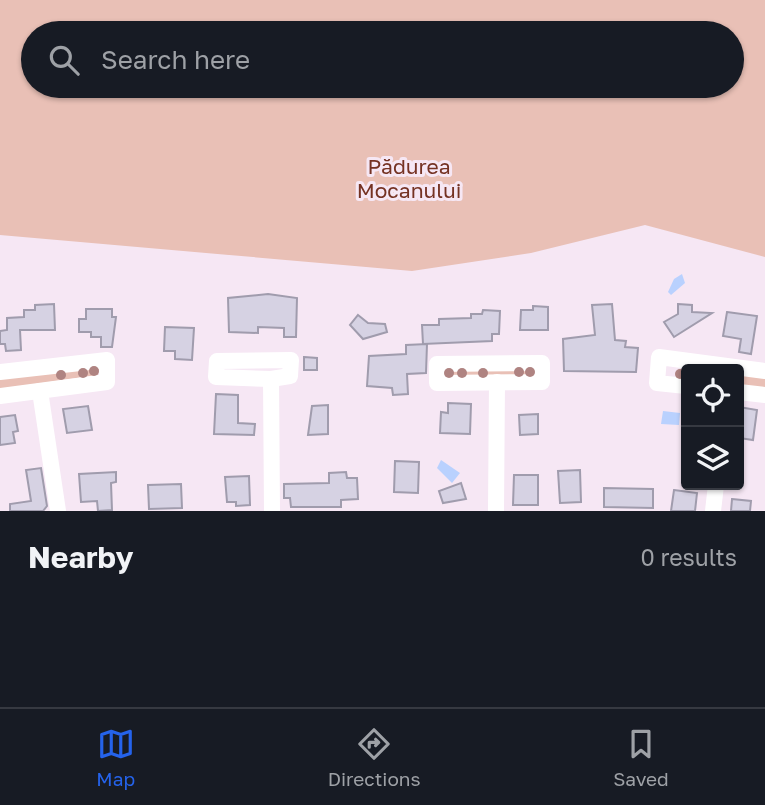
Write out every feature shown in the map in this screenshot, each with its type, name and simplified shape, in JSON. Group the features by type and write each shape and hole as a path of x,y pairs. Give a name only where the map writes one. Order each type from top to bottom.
{"street":[{"path":"681,385 657,383 659,357 712,364"},
{"path":"0,372 107,360 107,382 0,396"},
{"path":"542,363 542,382 497,382 438,383 437,364 542,363"},
{"path":"744,368 765,371"},
{"path":"271,379 272,511"},
{"path":"496,511 497,382"},
{"path":"40,391 58,511"},
{"path":"744,393 765,395"},
{"path":"713,511 715,490"}],"green space":[{"name":"Pădurea Mocanului","path":"0,0 765,0 765,257 645,225 531,253 412,271 0,235"},
{"path":"99,367 98,375 0,389 0,376"},
{"path":"445,368 535,369 534,377 445,377"},
{"path":"744,375 765,377 765,389 744,387"}],"water":[{"path":"682,274 685,283 671,295 668,292 674,279"},
{"path":"663,411 680,413 679,425 661,424"},
{"path":"441,460 460,473 452,483 437,468"}],"building":[{"path":"268,294 297,298 296,337 284,337 284,328 258,327 258,333 229,332 228,298"},
{"path":"54,304 55,330 20,330 21,350 6,351 5,344 0,344 0,331 7,330 7,318 24,317 24,310 35,310 35,305"},
{"path":"612,304 615,340 626,341 625,347 638,348 636,372 564,371 563,339 595,335 592,305"},
{"path":"678,304 692,305 692,312 712,313 674,337 664,322 678,314"},
{"path":"533,306 548,307 548,330 520,330 521,310 533,310"},
{"path":"86,309 112,309 112,317 116,317 112,347 101,347 101,337 91,337 91,332 79,332 79,319 86,319"},
{"path":"483,310 500,311 499,334 492,334 492,341 423,344 422,325 439,325 439,319 471,318 471,314 482,314"},
{"path":"727,312 757,316 751,354 739,352 741,339 723,336"},
{"path":"358,315 368,323 385,324 387,332 363,339 350,325"},
{"path":"165,327 194,328 192,360 175,359 175,351 164,351"},
{"path":"427,344 426,373 407,374 408,394 393,395 392,388 367,386 369,356 406,354 406,345"},
{"path":"304,357 317,358 317,370 304,370"},
{"path":"216,394 238,395 238,423 255,424 254,435 214,434"},
{"path":"448,403 471,404 470,434 440,433 441,412 448,413"},
{"path":"328,405 328,434 308,435 312,406"},
{"path":"88,406 92,430 67,433 63,409"},
{"path":"744,408 757,410 753,440 744,439"},
{"path":"538,414 538,434 520,435 519,415"},
{"path":"15,415 18,431 13,432 15,443 0,445 0,417"},
{"path":"395,461 419,462 418,493 394,492"},
{"path":"41,468 47,506 43,511 10,511 10,504 31,501 26,470"},
{"path":"580,470 581,502 560,503 558,471"},
{"path":"116,472 116,482 111,483 112,510 98,511 97,501 81,502 79,474"},
{"path":"346,472 347,478 357,478 358,499 341,500 341,507 291,507 290,498 284,498 284,484 329,483 329,473"},
{"path":"514,475 538,475 538,505 513,505"},
{"path":"249,476 250,505 236,506 236,502 227,502 225,477"},
{"path":"461,483 466,499 443,503 439,491"},
{"path":"181,484 182,508 149,509 148,485"},
{"path":"604,488 653,489 653,508 604,507"},
{"path":"674,490 697,493 695,511 671,511"},
{"path":"732,499 751,501 750,511 731,511"}]}
